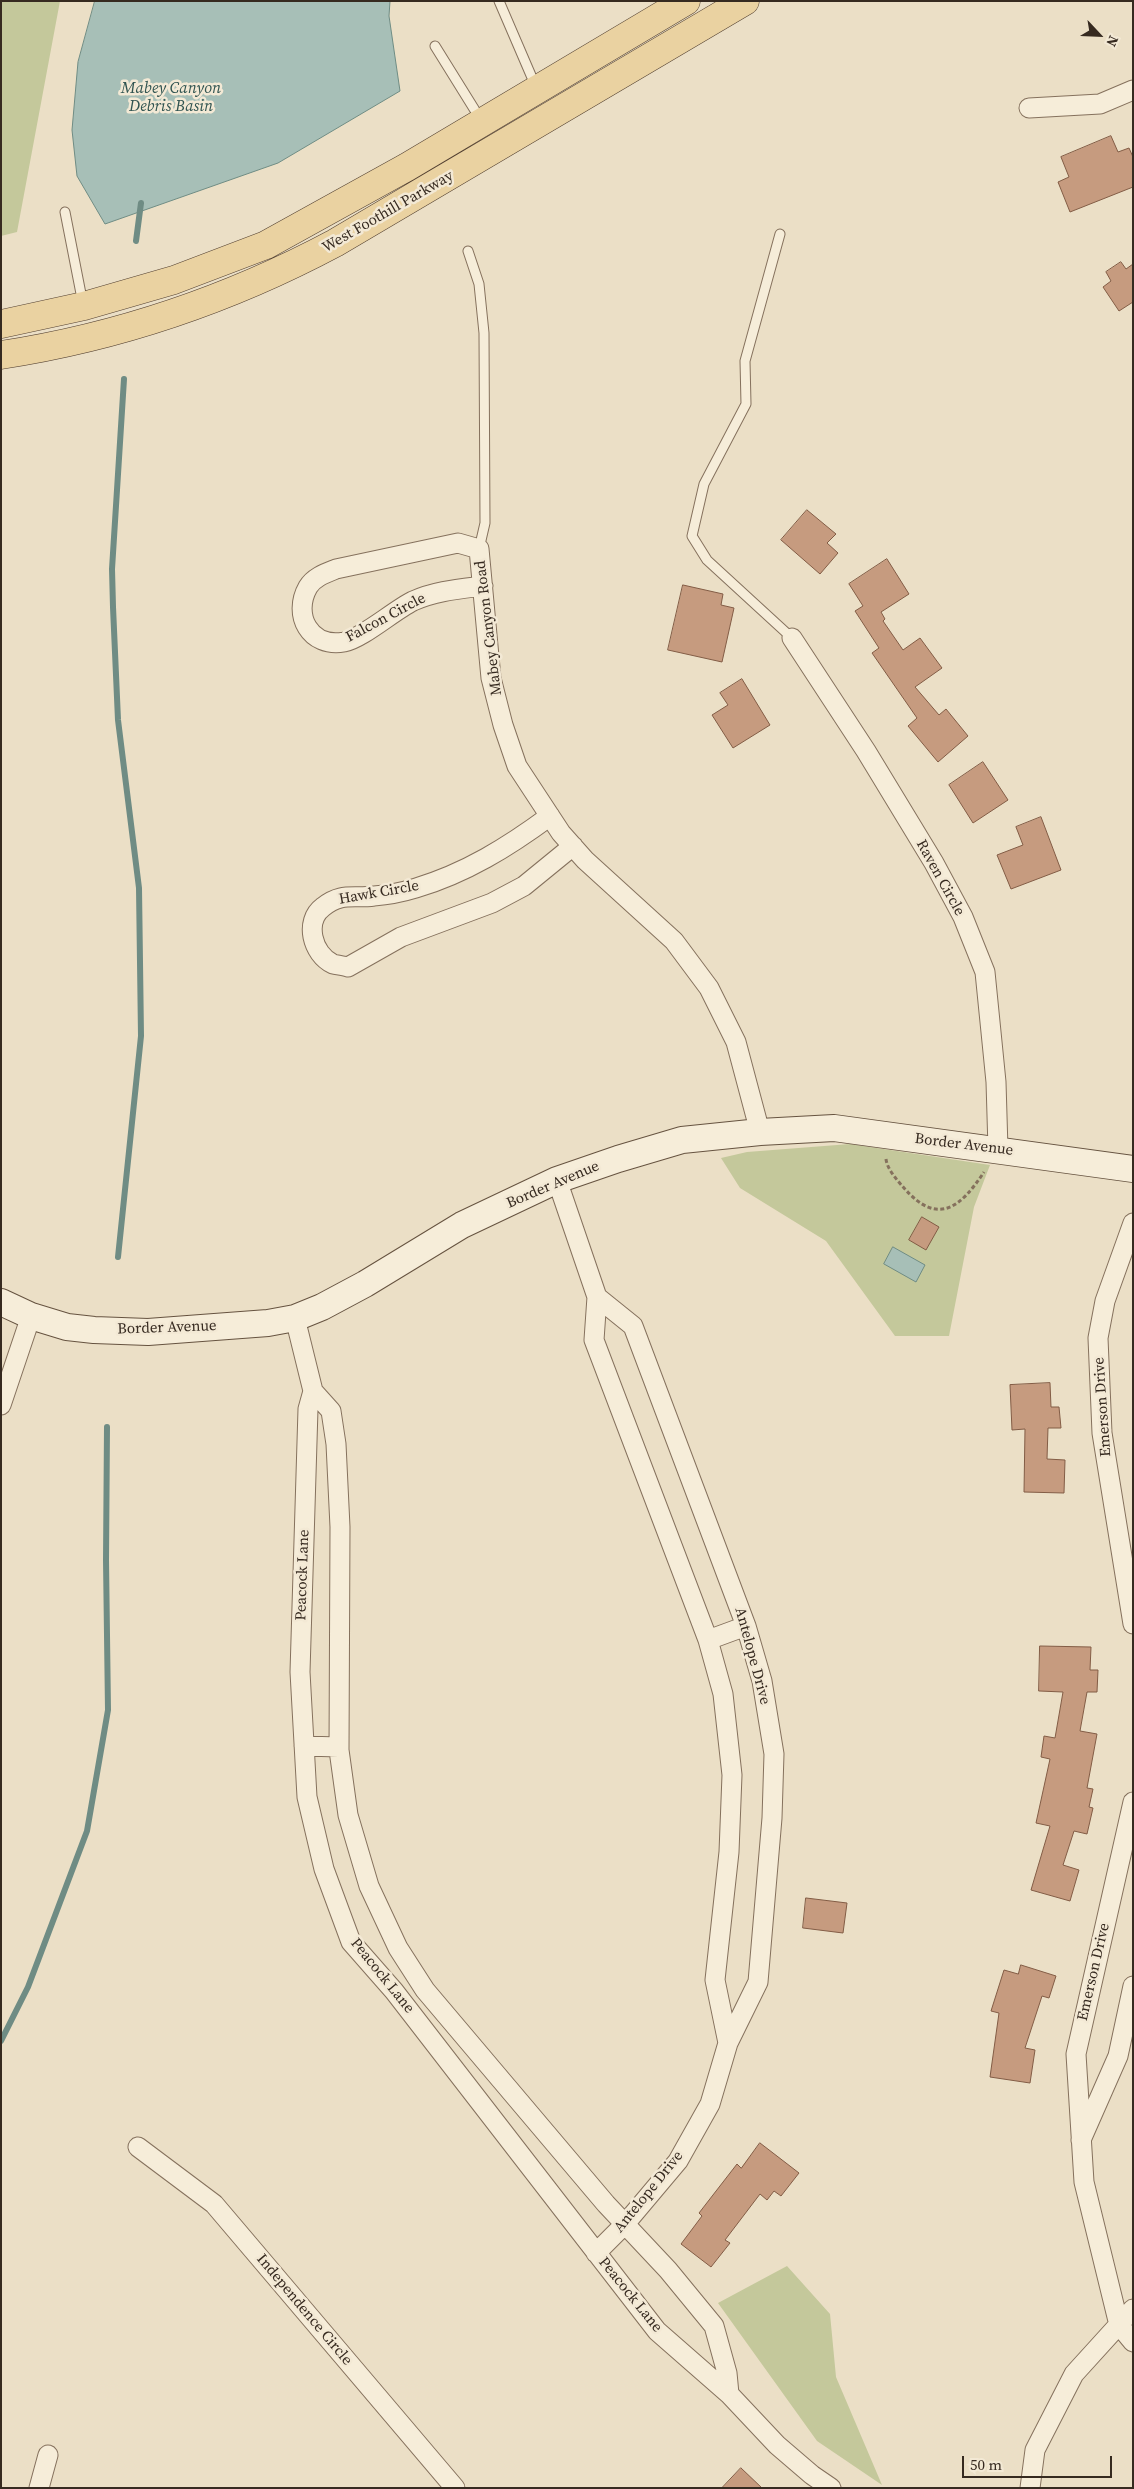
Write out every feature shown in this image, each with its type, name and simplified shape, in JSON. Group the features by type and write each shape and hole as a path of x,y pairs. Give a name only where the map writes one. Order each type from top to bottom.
{"main road":[{"name":"West Foothill Parkway","path":"1,324 84,306 174,280 266,245 407,167 686,1"},
{"name":"West Foothill Parkway","path":"1,356 91,337 163,317 232,293 290,267 335,244 745,1"},
{"path":"335,244 366,210 513,121 537,89"}],"street":[{"path":"1029,108 1100,104 1133,90"},
{"name":"Falcon Circle","path":"479,549 458,543 336,569 322,574 309,586 301,613 306,626 317,638 344,642 412,601 439,591 483,586"},
{"name":"Mabey Canyon Road","path":"479,549 491,678 503,726 517,766 550,816 585,860 674,941 709,988 736,1042 760,1132"},
{"name":"Raven Circle","path":"792,638 866,751 934,863 966,926 984,972 996,1082 992,1159"},
{"name":"Hawk Circle","path":"550,816 479,863 447,878 413,889 373,897 340,896 322,908 313,921 312,938 321,954 333,964 348,967 401,937 492,903 524,886 573,846"},
{"name":"Border Avenue","path":"1,1302 31,1316 67,1326 148,1332 268,1323 295,1318 322,1308 462,1225 557,1180 682,1140 760,1132 834,1128 992,1159 1133,1169"},
{"name":"Antelope Drive","path":"557,1180 597,1297 594,1340 708,1640 723,1694 732,1775 728,1852 715,1980 728,2043"},
{"name":"Emerson Drive","path":"1133,1223 1105,1301 1098,1338 1102,1433 1133,1624"},
{"name":"Antelope Drive","path":"596,2253 625,2224 678,2161 710,2104 728,2043 758,1982 772,1818 774,1754 762,1681 746,1626 633,1326 597,1297"},
{"path":"1,1405 31,1316"},
{"name":"Peacock Lane","path":"295,1318 313,1391 331,1411 336,1444 340,1527 339,1746 348,1816 369,1886 398,1948 425,1990 625,2224 668,2270 714,2326 727,2373 729,2394"},
{"name":"Peacock Lane","path":"313,1391 308,1409 300,1672 307,1797 324,1869 351,1942 394,1991 657,2331 729,2394 777,2445 812,2475 831,2488"},
{"path":"708,1640 746,1626"},
{"path":"304,1746 339,1746"},
{"name":"Emerson Drive","path":"1132,1807 1076,2054 1080,2144 1090,2212 1119,2325 1133,2342"},
{"path":"1080,2144 1118,2056 1133,1986"},
{"name":"Independence Circle","path":"138,2147 214,2204 455,2488"},
{"path":"1030,2488 1035,2450 1074,2374 1133,2309"},
{"path":"39,2488 48,2456"}],"lane":[{"path":"499,1 537,89"},
{"path":"435,46 482,122"},
{"path":"65,212 84,306"},
{"path":"780,234 745,361 746,404 704,484 692,536 707,560 792,638"},
{"name":"Mabey Canyon Road","path":"468,251 479,284 484,333 485,522 479,549"}],"path":[{"path":"886,1156 887,1164 900,1183 928,1210 950,1207 965,1198 992,1159"}],"green space":[{"path":"1,1 60,1 17,232 1,236"},
{"path":"850,1144 990,1165 974,1207 949,1336 895,1336 826,1241 740,1188 721,1158 747,1152"},
{"path":"787,2266 830,2314 836,2377 882,2485 817,2441 718,2303"}],"water":[{"name":"Mabey Canyon Debris Basin","path":"95,1 390,1 389,16 400,91 278,163 105,224 77,176 72,130 78,62"},
{"path":"893,1247 925,1265 916,1282 884,1264"}],"building":[{"path":"1111,136 1118,152 1129,148 1133,157 1133,187 1070,212 1058,182 1069,177 1061,157"},
{"path":"1121,262 1126,269 1133,264 1133,302 1119,311 1103,287 1111,281 1106,272"},
{"path":"807,510 836,534 827,543 838,553 820,574 781,540"},
{"path":"887,559 909,594 881,612 885,619 883,621 903,650 920,638 942,668 915,687 939,715 946,709 968,736 938,762 908,726 917,718 872,653 879,648 855,611 863,606 849,584"},
{"path":"683,585 723,594 721,605 734,608 722,662 668,650"},
{"path":"742,679 770,725 733,748 712,715 728,705 720,693"},
{"path":"983,762 1008,800 973,823 949,785"},
{"path":"1041,817 1061,870 1011,889 997,855 1023,845 1016,827"},
{"path":"922,1217 939,1227 926,1250 909,1240"},
{"path":"1050,1383 1051,1407 1059,1407 1061,1428 1048,1428 1047,1459 1065,1460 1064,1493 1024,1492 1025,1429 1012,1430 1010,1385"},
{"path":"1040,1646 1091,1647 1090,1670 1098,1670 1097,1692 1087,1692 1080,1731 1097,1734 1087,1788 1093,1789 1089,1807 1093,1808 1087,1834 1074,1831 1063,1865 1079,1870 1070,1901 1031,1890 1050,1826 1036,1823 1050,1759 1041,1757 1044,1736 1055,1738 1063,1692 1039,1691"},
{"path":"806,1898 847,1903 843,1933 803,1928"},
{"path":"1021,1965 1056,1976 1049,1998 1042,1996 1025,2048 1035,2050 1030,2083 990,2077 999,2013 991,2011 1004,1970 1018,1974"},
{"path":"760,2143 799,2173 781,2196 774,2191 767,2200 760,2194 725,2240 730,2243 711,2267 681,2244 702,2216 699,2213 737,2164 741,2168"},
{"path":"741,2468 762,2488 722,2488"}],"waterway":[{"path":"136,241 141,203"},
{"path":"118,1257 141,1036 139,888 118,720 112,569 124,379"},
{"path":"1,2041 28,1987 87,1831 108,1710 107,1427"}]}
